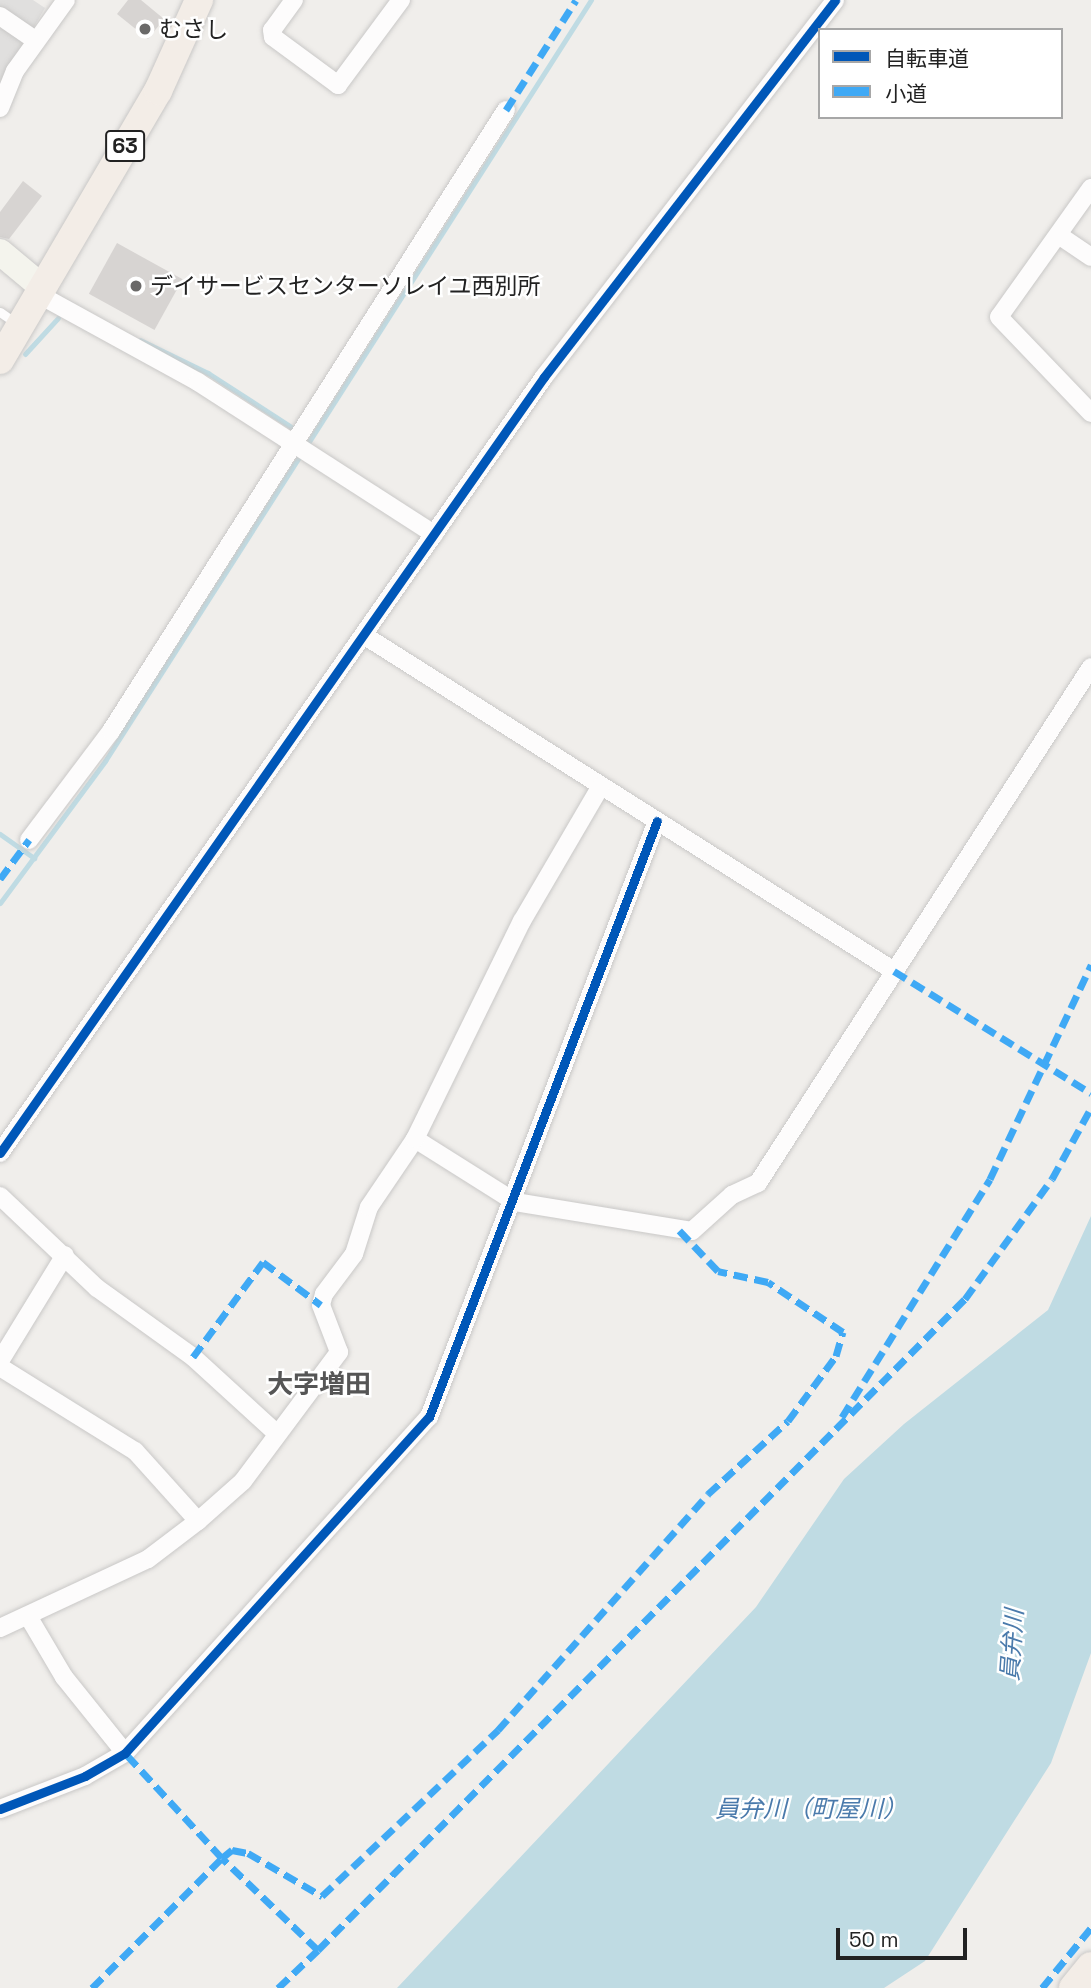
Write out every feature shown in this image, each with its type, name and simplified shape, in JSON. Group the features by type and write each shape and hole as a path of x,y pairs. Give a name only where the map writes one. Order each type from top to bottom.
{"main road":[{"name":"63","path":"0,360 10,319 40,290 158,91 199,0"}],"street":[{"path":"0,108 5,78 66,0"},
{"path":"294,0 273,37 338,85 401,0"},
{"path":"0,1153 611,286 835,0"},
{"path":"0,16 34,40"},
{"path":"29,840 111,731 506,110"},
{"path":"1091,188 1060,236 999,317 1091,413"},
{"path":"1060,236 1091,257"},
{"path":"0,252 40,290 316,458 434,534"},
{"path":"365,636 894,971"},
{"path":"415,1139 515,1202 692,1231 732,1195 758,1183 1091,667"},
{"path":"0,1628 148,1559 198,1521 243,1481 275,1432 340,1352 321,1305 324,1294 354,1254 369,1207 415,1139 522,921 601,786"},
{"path":"0,1810 85,1776 125,1753 419,1431 515,1202 657,821"},
{"path":"0,1196 65,1255 275,1432"},
{"path":"0,1361 65,1255"},
{"path":"0,1367 135,1451 198,1521"},
{"path":"27,1616 64,1677 125,1753"}],"shaded area":[{"path":"0,0 33,0 45,8 0,84"}],"water":[{"name":"員弁川（町屋川）","path":"1091,1216 1091,1653 1051,1763 925,1961 884,1988 397,1988 756,1607 844,1479 904,1424 1048,1310"}],"building":[{"name":"むさし","path":"128,0 141,0 164,19 148,39 117,14"},
{"path":"23,181 42,196 9,239 0,237 0,212"},
{"name":"デイサービスセンターソレイユ西別所","path":"117,243 183,279 154,330 89,294"}],"waterway":[{"path":"0,903 105,761 591,0"},
{"path":"25,354 58,318"},
{"path":"140,340 208,373 291,427"},
{"path":"0,834 34,858"}],"marked path":[{"path":"506,110 576,0"},
{"path":"0,879 29,840"},
{"path":"842,1417 990,1179 1091,965"},
{"path":"894,971 1091,1093"},
{"path":"318,1950 965,1299 1052,1179 1091,1108"},
{"path":"278,1988 318,1950 222,1858 232,1850 248,1853 322,1896 498,1730 708,1494 788,1421 836,1356 843,1332 768,1282 718,1271 678,1229"},
{"path":"193,1357 263,1262 321,1305"},
{"path":"92,1988 222,1858 125,1753"},
{"path":"1042,1988 1091,1928"}],"cycle path":[{"path":"0,1153 544,377 835,0"},
{"path":"0,1809 85,1776 125,1753 429,1417 657,821"}],"place":[{"name":"むさし","path":"145,29"},
{"name":"デイサービスセンターソレイユ西別所","path":"136,286"}],"district":[{"name":"大字増田","path":"319,1385"}],"water label":[{"name":"員弁川","path":"1012,1645"}]}
